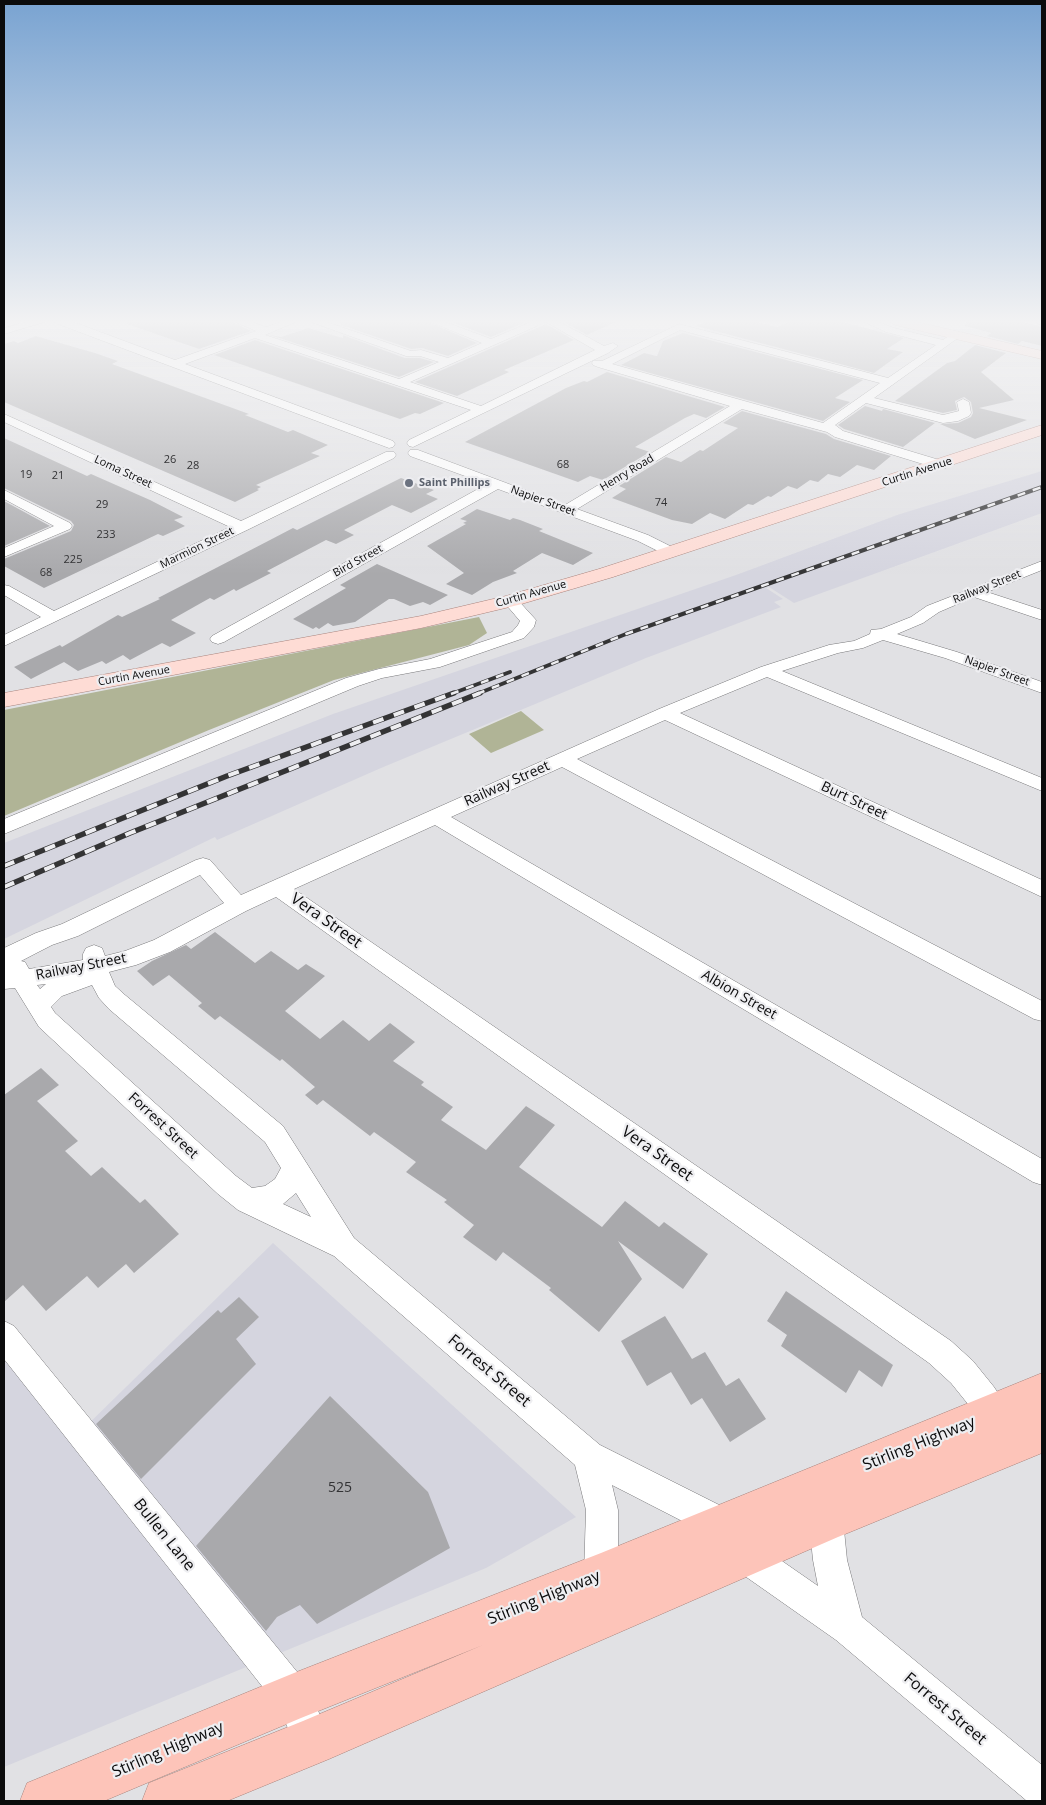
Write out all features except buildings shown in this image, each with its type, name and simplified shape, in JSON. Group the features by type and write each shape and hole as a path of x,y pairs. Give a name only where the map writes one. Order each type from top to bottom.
{"highway":[{"name":"Stirling Highway","path":"45,1801 294,1697 601,1574 734,1540 826,1520 1016,1430 1042,1393"},
{"name":"Stirling Highway","path":"167,1801 312,1742 734,1540 1016,1430"}],"main road":[{"name":"Curtin Avenue","path":"4,700 421,622 511,600 671,552 941,465 1042,430"}],"street":[{"path":"282,405 390,449 399,442 414,448 492,405"},
{"path":"467,405 482,410"},
{"name":"Henry Road","path":"566,510 740,405"},
{"path":"741,405 830,426 839,434 941,465"},
{"path":"830,426 858,405"},
{"path":"886,405 943,419 962,415 965,413 964,405"},
{"path":"965,405 978,410"},
{"name":"Loma Street","path":"4,418 242,527"},
{"name":"Napier Street","path":"414,448 497,484 643,538 671,552"},
{"name":"Marmion Street","path":"4,641 242,527 390,449"},
{"name":"Bird Street","path":"218,639 497,484"},
{"path":"4,494 65,526 4,553"},
{"name":"Railway Street","path":"9,972 97,967 128,959 162,946 238,905 665,712 767,671 836,648 857,645 880,630 917,620 933,609 1041,567"},
{"path":"4,588 53,617"},
{"path":"973,592 1042,615"},
{"path":"4,827 352,682 379,674 434,663 518,634 526,627 528,620 511,600"},
{"name":"Napier Street","path":"880,630 1042,688"},
{"path":"767,671 1042,785"},
{"name":"Burt Street","path":"665,712 1042,889"},
{"path":"562,759 1042,1012"},
{"name":"Albion Street","path":"435,816 1042,1173"},
{"path":"9,972 12,954 44,939 70,930 203,865 238,905"},
{"name":"Vera Street","path":"278,888 940,1352 962,1372 1016,1430"},
{"path":"37,1006 54,990 65,984 90,979 97,967"},
{"name":"Forrest Street","path":"97,967 107,992 116,1002 274,1134 344,1247"},
{"name":"Forrest Street","path":"9,972 54,1027 227,1185 248,1201 344,1247 589,1456 734,1540 848,1628 1042,1789"},
{"path":"248,1201 274,1196 288,1183 295,1166"},
{"name":"Bullen Lane","path":"4,1336 294,1697 312,1742"},
{"path":"589,1456 602,1510 601,1574"},
{"path":"826,1520 830,1560 836,1589 848,1628"}],"shaded area":[{"path":"1042,471 1042,513 794,603 769,587 766,588 783,599 774,602 781,607 646,658 381,768 217,840 215,837 4,939 4,843 333,714 736,575 900,514"},
{"path":"273,1243 576,1517 486,1568 4,1767 4,1352 74,1438"}],"green space":[{"path":"479,617 487,633 469,645 334,680 4,816 4,710"},
{"path":"521,711 544,730 491,753 469,734"}],"railway":[{"path":"477,694 626,634 1042,487"},
{"path":"451,694 510,672"},
{"path":"4,866 227,776 454,693"},
{"path":"4,887 130,833 480,693"}],"place":[{"name":"Saint Phillips","path":"409,483"}]}
